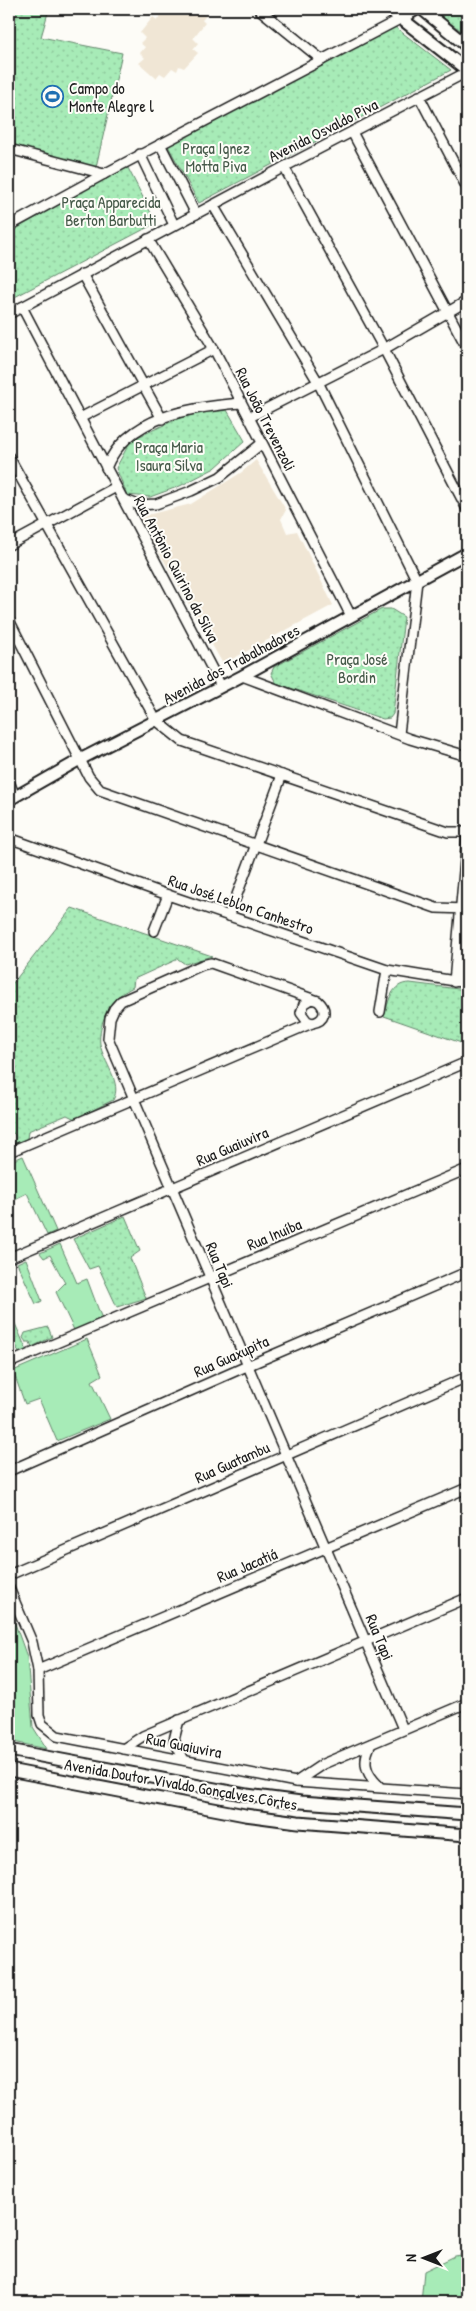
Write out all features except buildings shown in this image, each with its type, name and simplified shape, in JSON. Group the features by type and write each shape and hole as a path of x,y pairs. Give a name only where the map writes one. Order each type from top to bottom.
{"main road":[{"path":"389,9 467,71"},
{"path":"420,9 467,46"},
{"name":"Avenida Doutor Vivaldo Gonçalves Côrtes","path":"9,1750 247,1795 301,1802 467,1814"},
{"name":"Avenida Doutor Vivaldo Gonçalves Côrtes","path":"9,1770 245,1815 298,1822 467,1835"}],"street":[{"path":"259,9 322,60"},
{"path":"9,226 140,154 420,9"},
{"name":"Avenida Osvaldo Piva","path":"9,314 467,71"},
{"path":"419,96 467,188"},
{"path":"352,132 467,348"},
{"path":"160,144 196,214"},
{"path":"9,149 104,174"},
{"path":"140,154 174,225"},
{"path":"284,167 384,348 467,509"},
{"path":"213,205 318,382 417,581 400,734"},
{"name":"Rua João Trevenzoli","path":"148,239 214,349 250,417 261,444 351,616"},
{"path":"82,274 162,419"},
{"path":"250,417 384,348 467,302"},
{"name":"Rua Antônio Quirino da Silva","path":"22,307 222,686"},
{"path":"80,418 214,349"},
{"path":"106,468 112,454 139,430 192,408 241,403"},
{"path":"123,499 138,505 156,504 190,491 220,477 261,444"},
{"path":"9,457 46,527 156,720 182,742 448,832 467,832"},
{"path":"9,545 46,527 116,488"},
{"name":"Avenida dos Trabalhadores","path":"12,799 81,759 242,676 467,553"},
{"path":"9,620 89,777 100,790 436,908 464,909"},
{"path":"242,676 400,734 467,756"},
{"path":"229,916 282,775"},
{"path":"9,781 12,799"},
{"path":"454,982 464,909 467,836"},
{"name":"Rua José Leblon Canhestro","path":"9,838 168,896 387,970 467,983"},
{"path":"154,932 168,896"},
{"name":"Rua Tapi","path":"312,999 211,963 202,965 121,1001 110,1018 108,1038 403,1729"},
{"path":"380,1012 387,970"},
{"path":"9,1152 133,1100 312,1023 322,1018 324,1012 323,1005 312,999 304,1004 301,1013 307,1021 312,1023"},
{"name":"Rua Guaiuvira","path":"9,1258 467,1062"},
{"name":"Rua Inuíba","path":"9,1363 467,1169"},
{"name":"Rua Guaxupita","path":"9,1471 467,1272"},
{"name":"Rua Guatambu","path":"9,1575 467,1377"},
{"name":"Rua Jacatiá","path":"38,1670 467,1488"},
{"name":"Rua Guaiuvira","path":"9,1588 32,1642 38,1670 40,1715 42,1724 48,1732 57,1736 296,1782 379,1786 467,1794"},
{"path":"123,1749 143,1736 179,1720 467,1598"},
{"path":"296,1782 323,1764 467,1703"},
{"path":"179,1720 174,1740 184,1760"},
{"path":"371,1744 365,1760 366,1770 379,1786"}],"shaded area":[{"path":"156,9 198,9 206,16 202,20 205,23 193,38 198,43 193,49 198,53 184,68 179,66 177,71 172,68 165,76 160,73 156,78 139,63 145,58 140,53 145,47 140,43 145,38 140,33 153,17 157,20 162,14"},
{"path":"256,460 286,510 281,519 287,533 297,531 333,605 223,664 139,517 191,504 242,472"}],"green space":[{"name":"Campo do Monte Alegre l","path":"9,9 49,9 41,37 122,53 96,167 9,145"},
{"path":"442,9 467,9 467,35 435,12"},
{"name":"Praça Ignez Motta Piva","path":"395,27 451,70 199,203 168,146"},
{"name":"Praça Apparecida Berton Barbutti","path":"127,166 156,223 9,300 9,233"},
{"name":"Praça Maria Isaura Silva","path":"227,410 245,441 215,468 180,486 150,497 127,495 116,468 131,440 186,415"},
{"name":"Praça José Bordin","path":"382,609 391,609 404,617 393,714 390,718 383,719 276,683 271,673 274,667"},
{"path":"72,908 212,956 185,964 178,959 134,979 133,987 117,997 108,1008 100,1032 102,1051 116,1087 113,1100 75,1119 67,1115 28,1131 27,1139 15,1143 15,1135 9,1129 9,988"},
{"path":"410,983 467,990 467,1045 384,1016 389,999 395,989"},
{"path":"23,1156 56,1231 47,1235 27,1193 9,1202 9,1162"},
{"path":"125,1216 140,1251 130,1258 146,1298 117,1307 98,1266 89,1269 73,1239"},
{"path":"60,1244 77,1283 87,1279 102,1319 74,1330 56,1292 65,1283 50,1255 44,1258 40,1253"},
{"path":"26,1259 42,1301 36,1304 17,1263"},
{"path":"9,1310 27,1351 20,1355 9,1332"},
{"path":"48,1327 52,1337 32,1347 30,1342 26,1342 23,1338 25,1333"},
{"path":"87,1339 102,1375 92,1381 110,1419 57,1441 39,1399 25,1404 13,1371"},
{"path":"9,1607 27,1657 33,1727 47,1749 9,1741"},
{"path":"467,2254 467,2302 421,2302 424,2271 455,2256"}],"place":[{"name":"Campo do Monte Alegre l","path":"53,97"}]}
